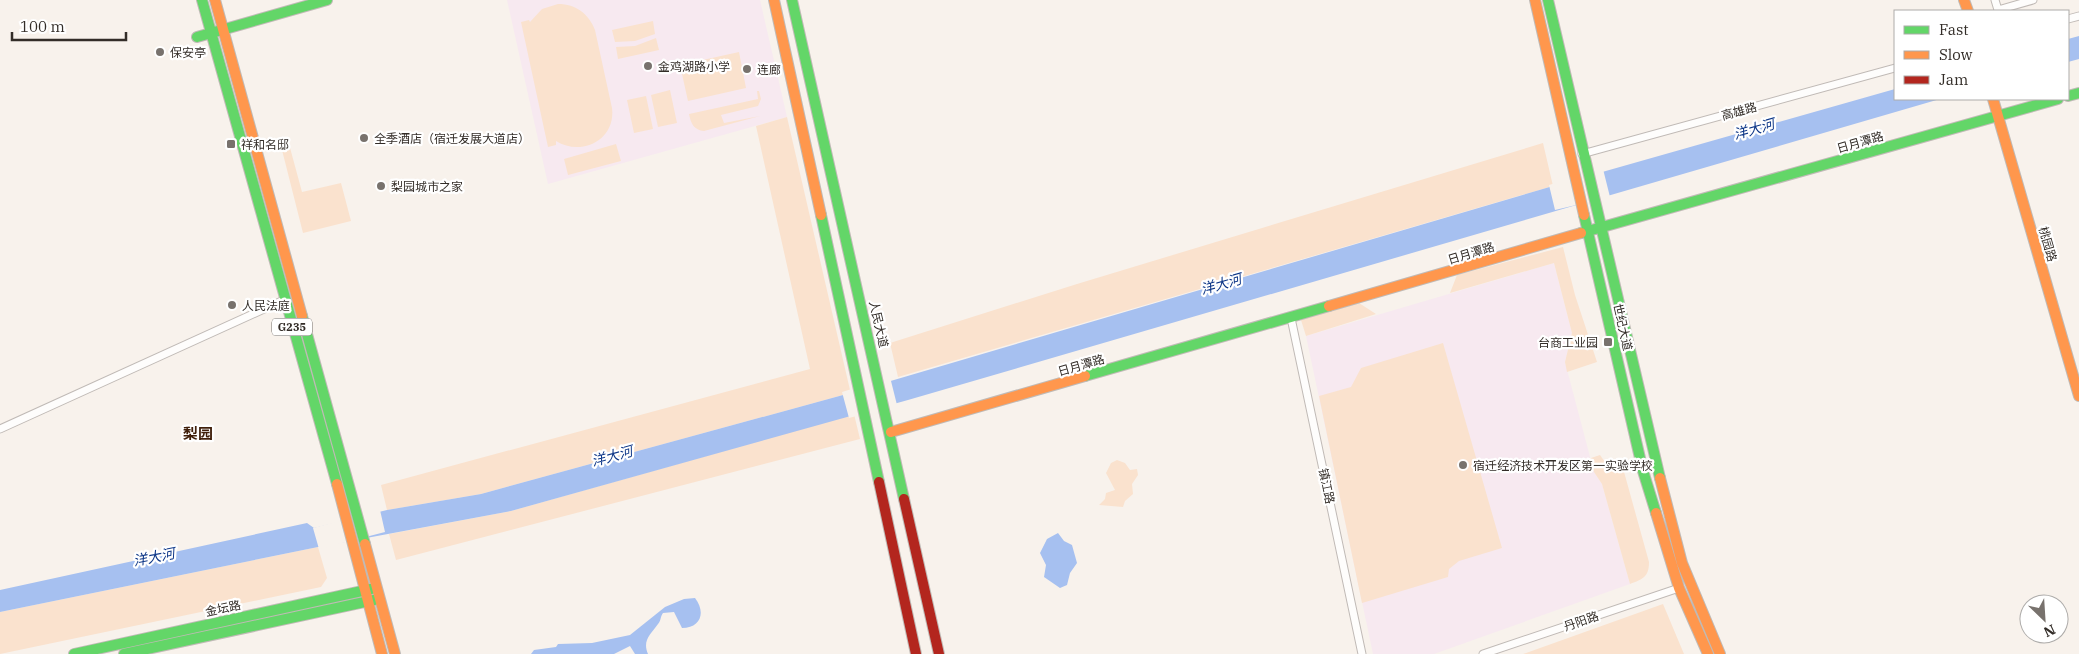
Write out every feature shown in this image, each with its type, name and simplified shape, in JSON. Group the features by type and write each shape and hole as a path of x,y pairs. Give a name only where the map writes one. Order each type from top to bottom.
{"main road":[{"name":"G235","path":"202,0 382,654"},
{"name":"G235","path":"215,0 395,654"},
{"path":"197,37 327,0"},
{"path":"774,0 916,654"},
{"name":"人民大道","path":"792,0 891,432 939,654"},
{"name":"世纪大道","path":"1535,0 1643,470 1679,588 1708,654"},
{"name":"世纪大道","path":"1548,0 1582,154 1666,506 1682,563 1720,654"},
{"name":"桃园路","path":"1993,100 2079,396"},
{"name":"日月潭路","path":"891,432 1587,231 2054,100"},
{"name":"金坛路","path":"74,654 377,588"},
{"name":"金坛路","path":"124,654 379,599"}],"street":[{"path":"1995,0 1998,10 2032,0"},
{"name":"高雄路","path":"1582,154 1894,68"},
{"path":"0,429 296,295"},
{"name":"镇江路","path":"1291,318 1362,654"},
{"name":"丹阳路","path":"1483,654 1679,588"}],"shaded area":[{"name":"金鸡湖路小学","path":"507,0 760,0 787,117 548,184"},
{"path":"565,4 576,8 592,24 595,30 612,108 612,119 603,137 586,146 576,147 556,141 556,145 548,147 521,22 529,20 530,22 542,9"},
{"path":"653,21 655,34 635,41 615,42 612,30"},
{"path":"656,38 659,50 618,59 616,47 635,46"},
{"path":"739,52 746,88 688,101 680,65"},
{"path":"670,90 677,123 658,127 651,95"},
{"path":"757,91 759,91 761,99 758,106 721,115 724,123 760,116 704,131 695,128 692,124 689,114 758,99"},
{"path":"646,96 653,129 634,133 627,100"},
{"path":"787,117 850,390 843,395 481,494 387,510 381,485 810,369 756,126"},
{"path":"1543,143 1553,186 898,377 890,343 1077,284"},
{"path":"289,144 302,192 341,183 351,221 303,233 281,146"},
{"path":"616,144 621,161 568,175 564,159"},
{"path":"1563,247 1575,295 1597,362 1567,372 1565,362 1572,333 1554,263 1450,293 1457,275"},
{"name":"宿迁经济技术开发区第一实验学校","path":"1554,263 1572,333 1565,362 1594,472 1602,484 1630,584 1434,654 1373,654 1306,336"},
{"path":"1359,303 1376,314 1306,336 1301,320"},
{"path":"1443,343 1502,548 1459,561 1449,569 1448,577 1362,603 1319,396 1351,387 1361,368"},
{"path":"854,414 860,439 396,560 389,534 511,511"},
{"path":"1600,455 1607,465 1621,461 1649,562 1648,571 1644,577 1630,584 1602,484 1594,472 1591,458"},
{"path":"1117,460 1125,463 1130,470 1137,469 1138,475 1132,484 1133,494 1125,501 1123,507 1099,505 1105,499 1106,493 1115,490 1106,473 1111,463"},
{"path":"318,547 327,578 321,587 0,654 0,612"},
{"path":"1663,604 1684,654 1523,654"}],"water":[{"path":"2079,36 2079,59 2069,62 2069,39"},
{"name":"洋大河","path":"1894,89 1894,100 1937,100 908,400 511,511 318,547 0,612 0,590 307,523 314,528 387,510 481,494 843,395 1553,186"},
{"path":"1058,533 1064,541 1072,545 1077,563 1070,573 1067,585 1060,588 1044,577 1046,565 1040,553 1047,539"},
{"path":"695,598 701,614 697,622 694,625 682,628 674,612 663,613 647,641 646,649 648,654 635,654 630,646 614,654 531,654 534,650 556,647 558,644 592,643 630,635 665,607 684,599"}],"pier":[{"path":"1603,169 1610,197 1555,210 1549,185"},
{"path":"890,377 897,405 849,418 842,392"},
{"path":"380,510 385,532 319,549 313,528"}],"traffic: fast":[{"path":"202,0 337,484"},
{"path":"197,37 327,0"},
{"path":"792,0 904,499"},
{"path":"1548,0 1660,478"},
{"path":"2069,96 2079,93"},
{"path":"1581,233 2054,100"},
{"path":"821,215 879,482"},
{"path":"1584,215 1643,471 1656,513"},
{"path":"1085,376 1329,306"},
{"path":"302,316 365,544"},
{"path":"74,654 371,589"},
{"path":"124,654 374,600"}],"traffic: slow":[{"path":"215,0 302,316"},
{"path":"774,0 821,215"},
{"path":"1535,0 1584,215"},
{"path":"1964,0 1968,10"},
{"path":"1993,100 2079,396"},
{"path":"1329,306 1581,233"},
{"path":"891,432 1085,376"},
{"path":"1660,478 1682,563 1720,654"},
{"path":"337,484 382,654"},
{"path":"1656,513 1679,588 1708,654"},
{"path":"365,544 395,654"}],"traffic: jam":[{"path":"879,482 916,654"},
{"path":"904,499 939,654"}],"place":[{"name":"保安亭","path":"160,52"},
{"name":"金鸡湖路小学","path":"648,66"},
{"name":"连廊","path":"747,69"},
{"name":"全季酒店（宿迁发展大道店）","path":"364,138"},
{"name":"祥和名邸","path":"231,144"},
{"name":"梨园城市之家","path":"381,186"},
{"name":"人民法庭","path":"232,305"},
{"name":"台商工业园","path":"1608,342"},
{"name":"宿迁经济技术开发区第一实验学校","path":"1463,465"}],"district":[{"name":"梨园","path":"198,433"}]}
